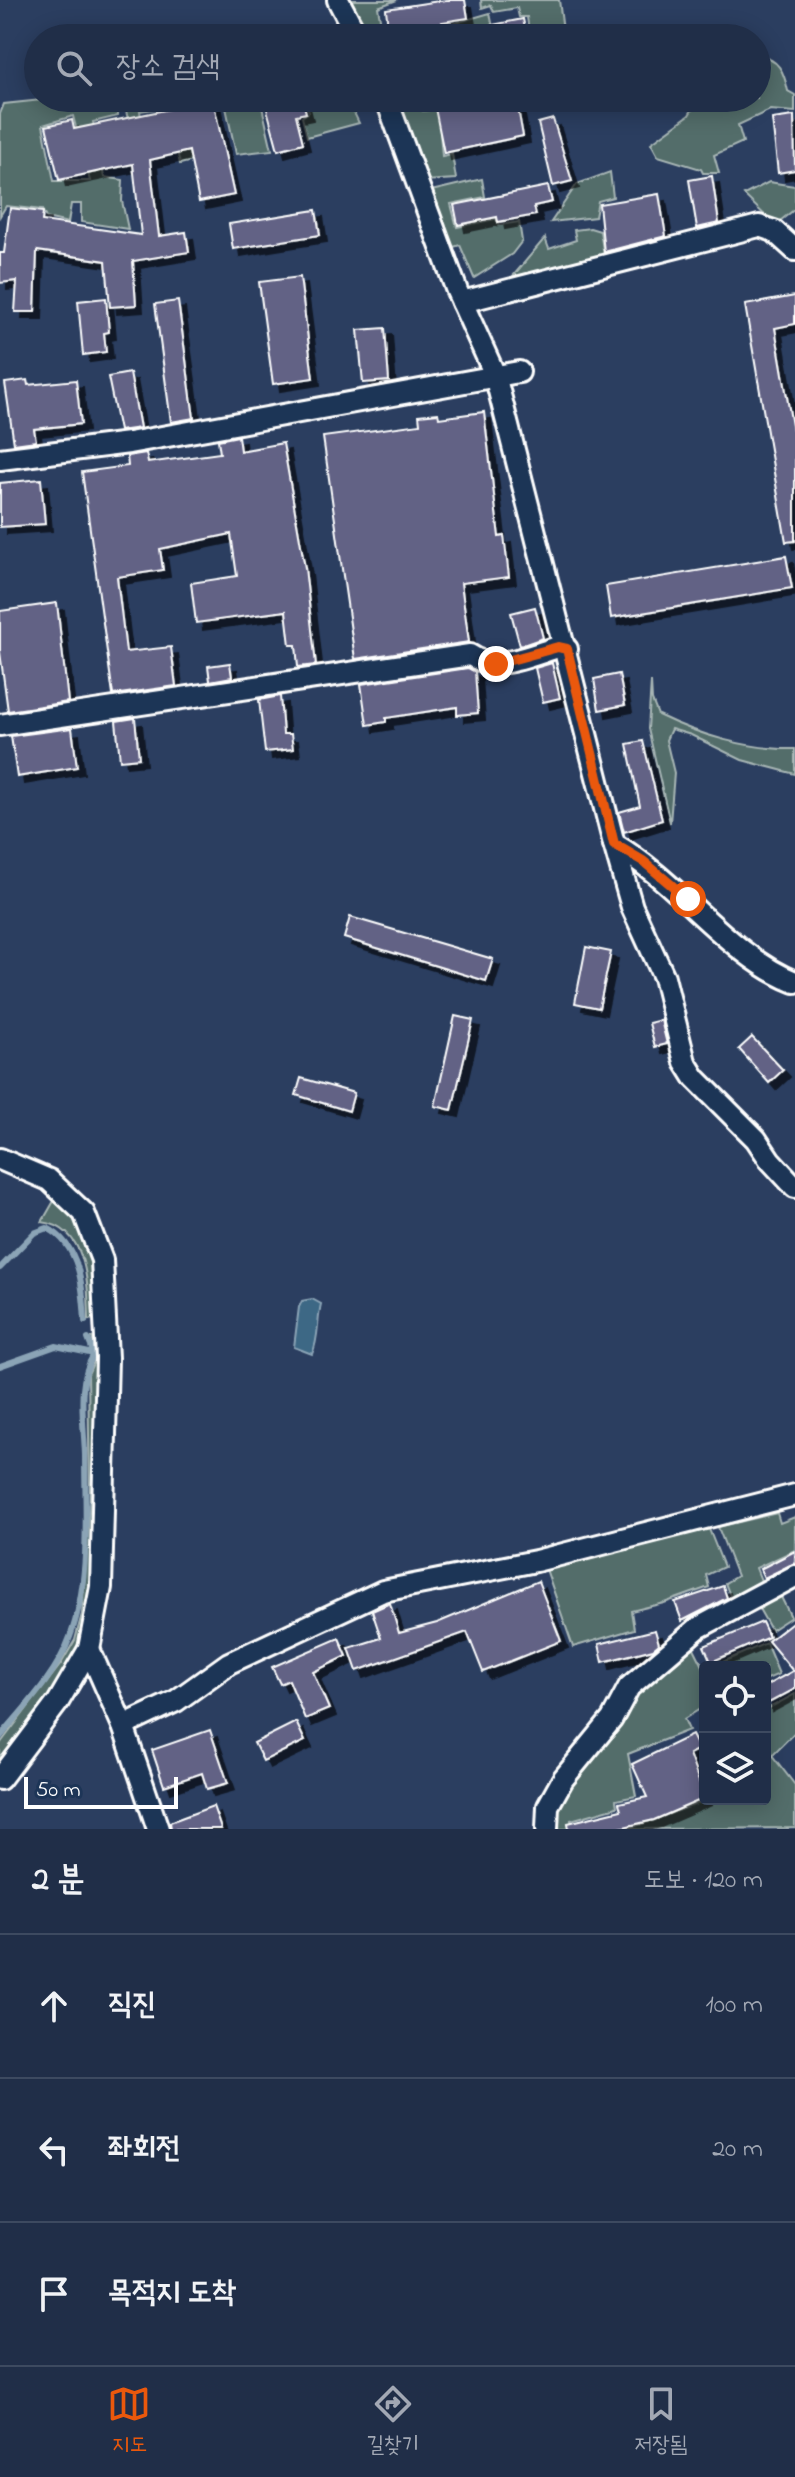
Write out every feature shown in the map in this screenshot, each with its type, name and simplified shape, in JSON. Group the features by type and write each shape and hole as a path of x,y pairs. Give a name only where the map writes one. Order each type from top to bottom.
{"street":[{"path":"338,0 351,24"},
{"path":"391,112 462,302 495,375 529,521 567,649 614,844 632,907 664,977 685,1062 695,1078 756,1139 795,1187"},
{"path":"462,302 759,226 774,231 795,250"},
{"path":"0,459 129,443 519,372"},
{"path":"0,725 470,655 480,662 496,664 558,647 567,649"},
{"path":"614,844 643,861 753,959 795,982"},
{"path":"0,1159 49,1180 66,1192 84,1213 102,1260 107,1322 101,1587 89,1649 58,1702 0,1779"},
{"path":"123,1726 176,1701 229,1663 383,1591 536,1561 795,1495"},
{"path":"547,1829 548,1806 563,1779 612,1719 629,1687 698,1628 795,1576"},
{"path":"89,1649 123,1726 158,1829"}],"green space":[{"path":"346,0 397,0 378,7 381,24 358,24"},
{"path":"481,0 559,0 562,24 528,24 527,17 519,17 517,8 494,12 491,5 482,8"},
{"path":"490,13 492,24 452,24"},
{"path":"771,60 779,67 788,91 795,95 795,112 771,110"},
{"path":"24,102 24,112 118,112 118,116 93,122 104,177 123,180 122,201 128,229 81,222 81,204 71,204 68,223 46,218 42,210 6,206 0,216 0,114 4,104","holes":["73,116 90,181 54,181 43,125"]},
{"path":"126,112 140,112 150,167 139,166"},
{"path":"168,112 185,112 196,160 180,164"},
{"path":"227,112 263,112 272,150 236,154"},
{"path":"309,112 354,112 359,123 307,137 302,117"},
{"path":"399,112 438,112 442,156 452,154 456,179 424,181"},
{"path":"691,112 766,112 738,125 743,142 714,155 719,173 703,173 701,169 658,156 651,143"},
{"path":"610,172 613,197 598,201 595,217 551,222 577,184"},
{"path":"482,179 485,197 451,204 457,227 496,219 500,225 519,222 522,241 512,254 474,278 460,245 447,249 427,192"},
{"path":"769,182 795,186 795,209 775,225 744,195"},
{"path":"590,228 600,231 605,261 508,282 545,238 549,249 576,240 574,230"},
{"path":"651,682 652,700 658,715 725,740 760,747 795,749 795,774 742,760 691,735 671,729 666,740 674,773 670,823 648,729"},
{"path":"54,1201 65,1201 82,1227 91,1256 100,1318 89,1320 86,1275 77,1246 57,1226 42,1222"},
{"path":"102,1335 94,1594 81,1647 67,1674 0,1763 0,1744 61,1664 75,1640 82,1614 90,1497 88,1374 97,1355 92,1338"},
{"path":"777,1513 780,1523 795,1517 795,1550 756,1568 764,1588 733,1603 725,1583 737,1576 718,1527"},
{"path":"709,1529 724,1567 706,1575 709,1587 631,1611 634,1629 573,1647 546,1569 611,1547"},
{"path":"780,1595 791,1617 771,1630 758,1607"},
{"path":"691,1642 700,1661 699,1710 684,1719 689,1730 628,1754 636,1796 616,1800 617,1807 571,1820 573,1829 554,1829 560,1799 636,1688"},
{"path":"766,1643 779,1674 771,1677 771,1661 725,1661"},
{"path":"795,1694 795,1732 772,1755 771,1707"},
{"path":"771,1756 795,1785 795,1828 628,1829 699,1803 771,1805"}],"water":[{"path":"312,1299 321,1304 312,1354 294,1347 299,1307 302,1301"}],"building":[{"path":"465,0 468,18 442,24 388,24 386,9"},
{"path":"523,19 524,24 498,24"},
{"path":"155,112 216,112 234,195 199,202 189,151 150,160 159,236 186,232 189,252 133,261 136,305 110,307 106,261 37,251 35,312 15,312 17,281 0,283 0,253 4,253 10,208 43,212 42,221 141,235 133,164 59,180 46,126 72,120 74,129"},
{"path":"268,112 306,112 296,115 303,143 278,150"},
{"path":"436,112 519,112 523,136 444,153"},
{"path":"794,116 795,170 778,173 772,119"},
{"path":"553,119 572,181 553,186 538,123"},
{"path":"712,176 719,223 697,228 689,180"},
{"path":"548,186 552,202 534,206 536,215 498,222 497,217 458,225 454,205"},
{"path":"659,194 666,236 604,252 599,204"},
{"path":"316,210 320,235 233,249 229,224"},
{"path":"300,277 313,378 273,384 259,282"},
{"path":"795,296 795,324 775,328 795,443 795,541 786,542 745,305"},
{"path":"106,298 109,332 104,333 106,352 83,355 78,301"},
{"path":"178,301 194,418 171,422 155,304"},
{"path":"385,328 389,381 363,383 358,330"},
{"path":"130,373 140,428 119,431 108,377"},
{"path":"27,380 28,385 76,380 81,424 34,429 36,441 14,444 5,383"},
{"path":"484,412 499,537 504,536 509,577 461,583 469,642 355,659 323,437 420,424 419,415 438,413 439,418"},
{"path":"238,436 240,451 283,443 305,568 316,665 298,667 296,645 290,645 286,611 196,623 191,583 237,576 231,534 160,549 163,570 117,577 126,652 171,647 176,686 113,695 82,472 128,466 127,456 146,453 148,463 220,453 218,440"},
{"path":"41,479 45,524 0,527 0,483"},
{"path":"786,556 792,588 611,618 606,586"},
{"path":"57,603 68,702 8,711 0,652 0,611"},
{"path":"535,607 543,638 520,646 511,613"},
{"path":"230,663 232,677 210,681 208,666"},
{"path":"552,663 560,698 543,702 535,668"},
{"path":"468,668 475,672 478,713 457,715 457,707 386,718 386,722 367,725 361,684"},
{"path":"619,674 625,705 599,710 594,679"},
{"path":"280,696 283,734 291,734 293,749 265,752 259,700"},
{"path":"135,718 139,758 120,760 116,721"},
{"path":"72,728 77,767 17,777 11,736"},
{"path":"643,741 662,820 624,832 619,812 640,806 627,744"},
{"path":"350,917 493,959 486,981 344,938"},
{"path":"586,947 611,952 599,1008 575,1003"},
{"path":"455,1016 473,1020 452,1110 435,1106"},
{"path":"661,1020 667,1044 655,1047 649,1023"},
{"path":"752,1037 783,1070 769,1083 739,1049"},
{"path":"301,1078 354,1093 349,1111 296,1095"},
{"path":"795,1551 795,1563 764,1578 760,1569"},
{"path":"538,1581 561,1641 483,1672 467,1632 357,1671 349,1648 381,1638 372,1611 390,1603 399,1633 437,1623"},
{"path":"723,1586 727,1598 682,1621 675,1602"},
{"path":"795,1620 795,1689 771,1702 771,1683 793,1671 768,1641"},
{"path":"762,1622 769,1637 713,1661 704,1646"},
{"path":"655,1630 659,1644 653,1649 603,1662 599,1644"},
{"path":"339,1638 347,1656 313,1672 329,1709 305,1719 289,1680 280,1684 272,1667"},
{"path":"296,1722 305,1741 263,1761 254,1743"},
{"path":"210,1730 228,1783 207,1789 202,1773 164,1786 152,1750"},
{"path":"692,1735 699,1749 689,1754 699,1782 699,1801 654,1820 615,1829 569,1829 568,1823 621,1810 619,1803 647,1797 632,1764"},
{"path":"213,1806 221,1829 171,1829 170,1822"}],"waterway":[{"path":"0,1268 34,1233 47,1228 67,1244 73,1255 81,1281 85,1321"},
{"path":"88,1339 94,1354"},
{"path":"0,1366 56,1346 94,1354"},
{"path":"0,1737 57,1664 77,1616 85,1547 83,1390 88,1365 94,1354"}],"route":[{"path":"496,664 558,647 567,649 614,844 643,861 688,899"}]}
